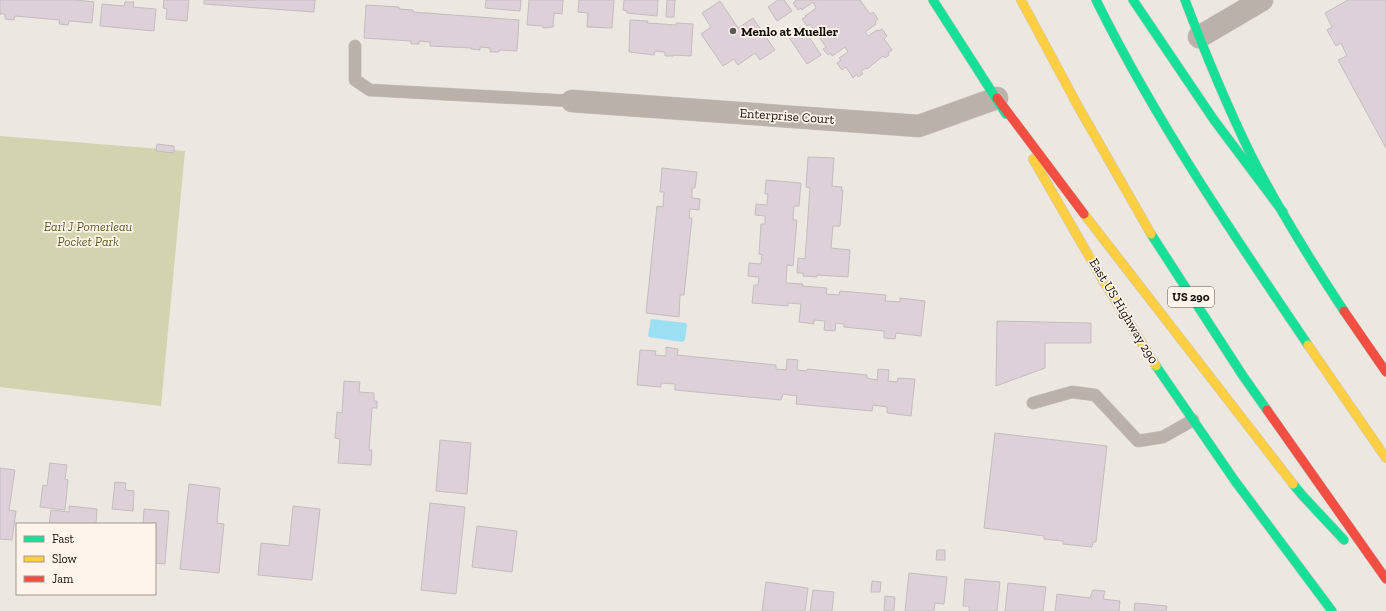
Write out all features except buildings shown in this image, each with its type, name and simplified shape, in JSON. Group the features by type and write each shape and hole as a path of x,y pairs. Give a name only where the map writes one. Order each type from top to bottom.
{"main road":[{"name":"East US Highway 290","path":"933,0 997,98 1144,346 1193,420 1269,528 1332,611"},
{"name":"US 290","path":"1021,0 1079,108 1157,244 1243,376 1386,579"},
{"path":"1096,0 1136,76 1215,206 1300,335 1386,458"},
{"path":"1134,0 1214,120 1283,212"},
{"path":"1185,0 1199,37 1252,156 1283,212 1338,302 1386,372"},
{"path":"997,98 1104,241 1302,495 1386,584"}],"street":[{"path":"1199,37 1262,0"},
{"name":"Enterprise Court","path":"572,101 919,126 997,98"}],"lane":[{"path":"355,46 355,80 370,90 572,101"},
{"path":"1033,403 1072,392 1095,395 1138,441 1163,437 1193,420"}],"green space":[{"name":"Earl J Pomerleau Pocket Park","path":"0,136 185,151 161,406 0,387"}],"water":[{"path":"651,319 686,323 685,340 682,342 649,337 648,335"}],"traffic: fast":[{"path":"933,0 1006,114"},
{"path":"1096,0 1119,45 1169,133 1223,219 1308,345"},
{"path":"1133,0 1214,120 1283,212"},
{"path":"1185,0 1200,40 1252,157 1296,235 1344,311"},
{"path":"1151,234 1243,376 1267,410"},
{"path":"1156,366 1235,481 1332,611"},
{"path":"1293,484 1344,540"}],"traffic: slow":[{"path":"1021,0 1079,108 1151,234"},
{"path":"1033,159 1101,277 1156,366"},
{"path":"1084,214 1293,484"},
{"path":"1308,345 1386,458"}],"traffic: jam":[{"path":"997,98 1084,214"},
{"path":"1344,311 1386,372"},
{"path":"1267,410 1386,579"}],"place":[{"name":"Menlo at Mueller","path":"733,31"}]}
